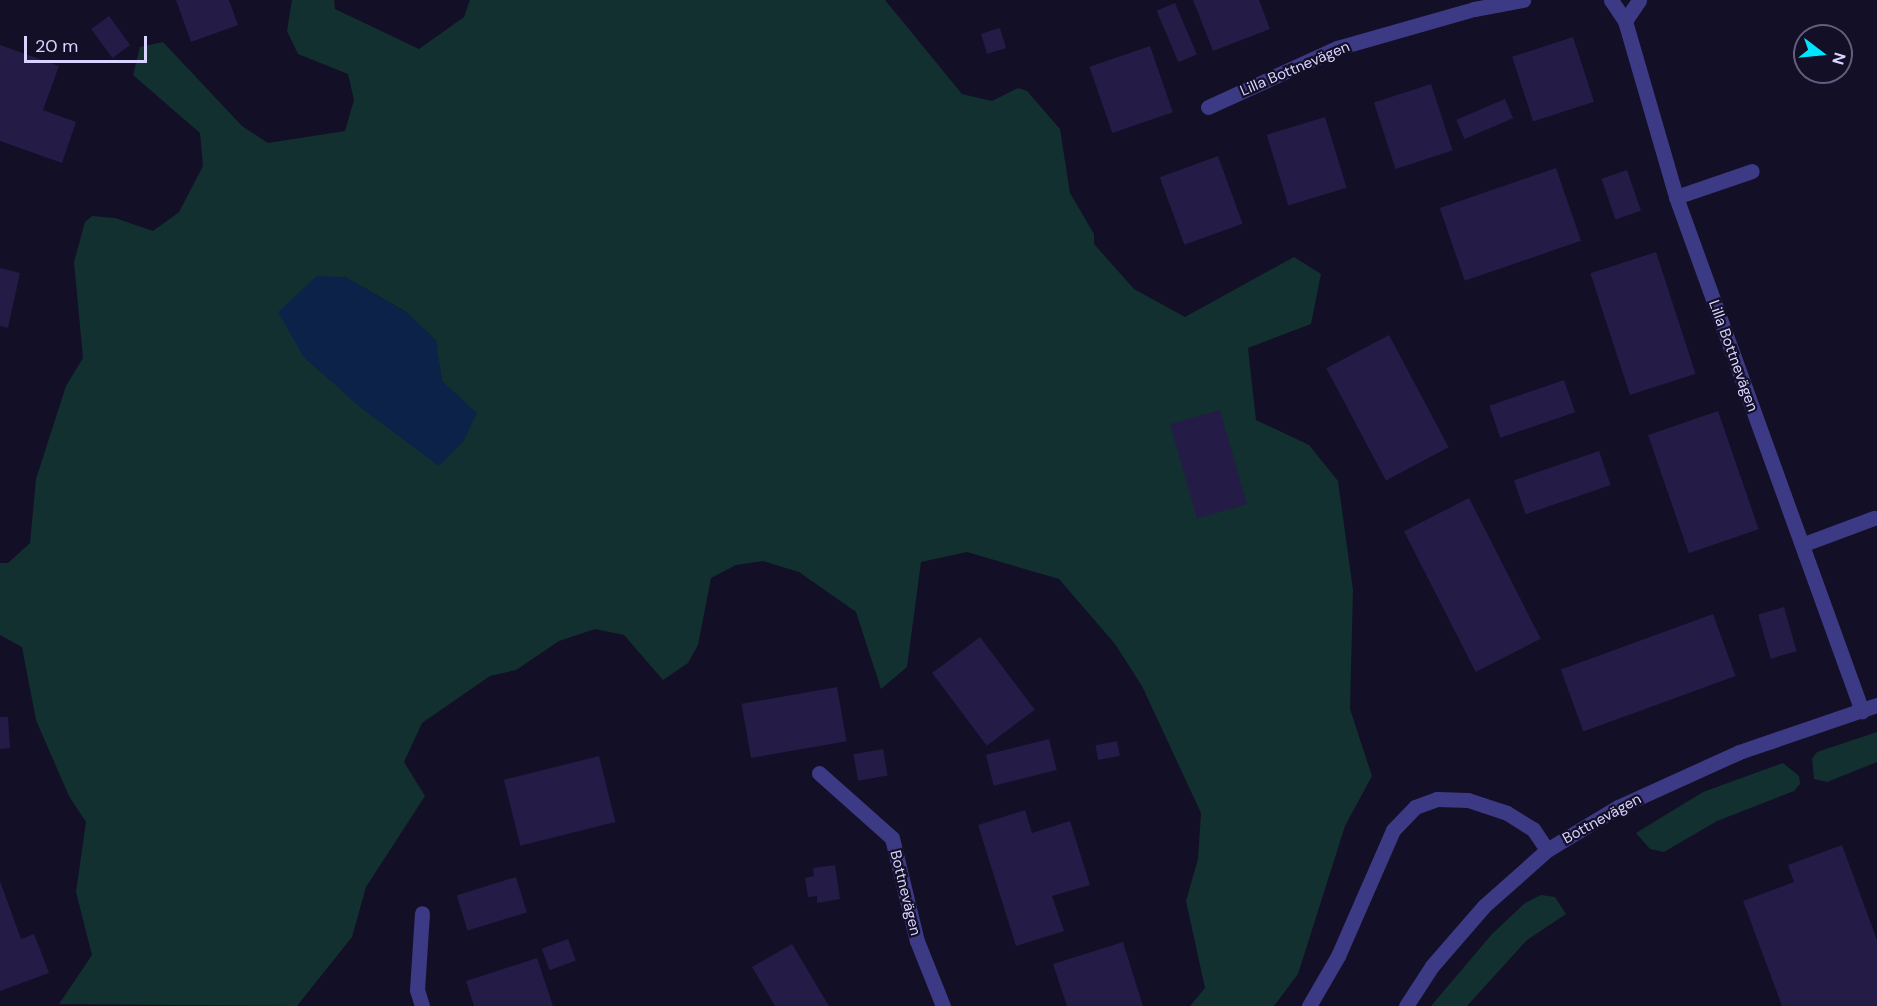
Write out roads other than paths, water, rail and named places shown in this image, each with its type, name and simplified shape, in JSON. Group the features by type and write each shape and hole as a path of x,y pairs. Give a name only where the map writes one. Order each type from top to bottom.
{"street":[{"name":"Lilla Bottnevägen","path":"1208,107 1338,48 1472,5 1523,0"},
{"name":"Lilla Bottnevägen","path":"1611,0 1625,21 1676,197 1804,544 1870,708"},
{"path":"1625,21 1639,0"},
{"path":"1676,197 1752,171"},
{"path":"1804,544 1874,518"},
{"name":"Bottnevägen","path":"1309,1006 1338,956 1393,830 1415,807 1437,799 1468,800 1507,813 1533,829 1547,850 1618,807 1738,752 1870,708"},
{"name":"Bottnevägen","path":"819,773 892,838 917,940 943,1006"},
{"path":"1406,1006 1432,966 1484,906 1547,850"},
{"path":"422,913 417,990 422,1006"}],"water":[{"path":"317,276 345,277 406,312 436,340 442,381 477,413 463,442 439,466 361,408 303,356 278,312"}]}
